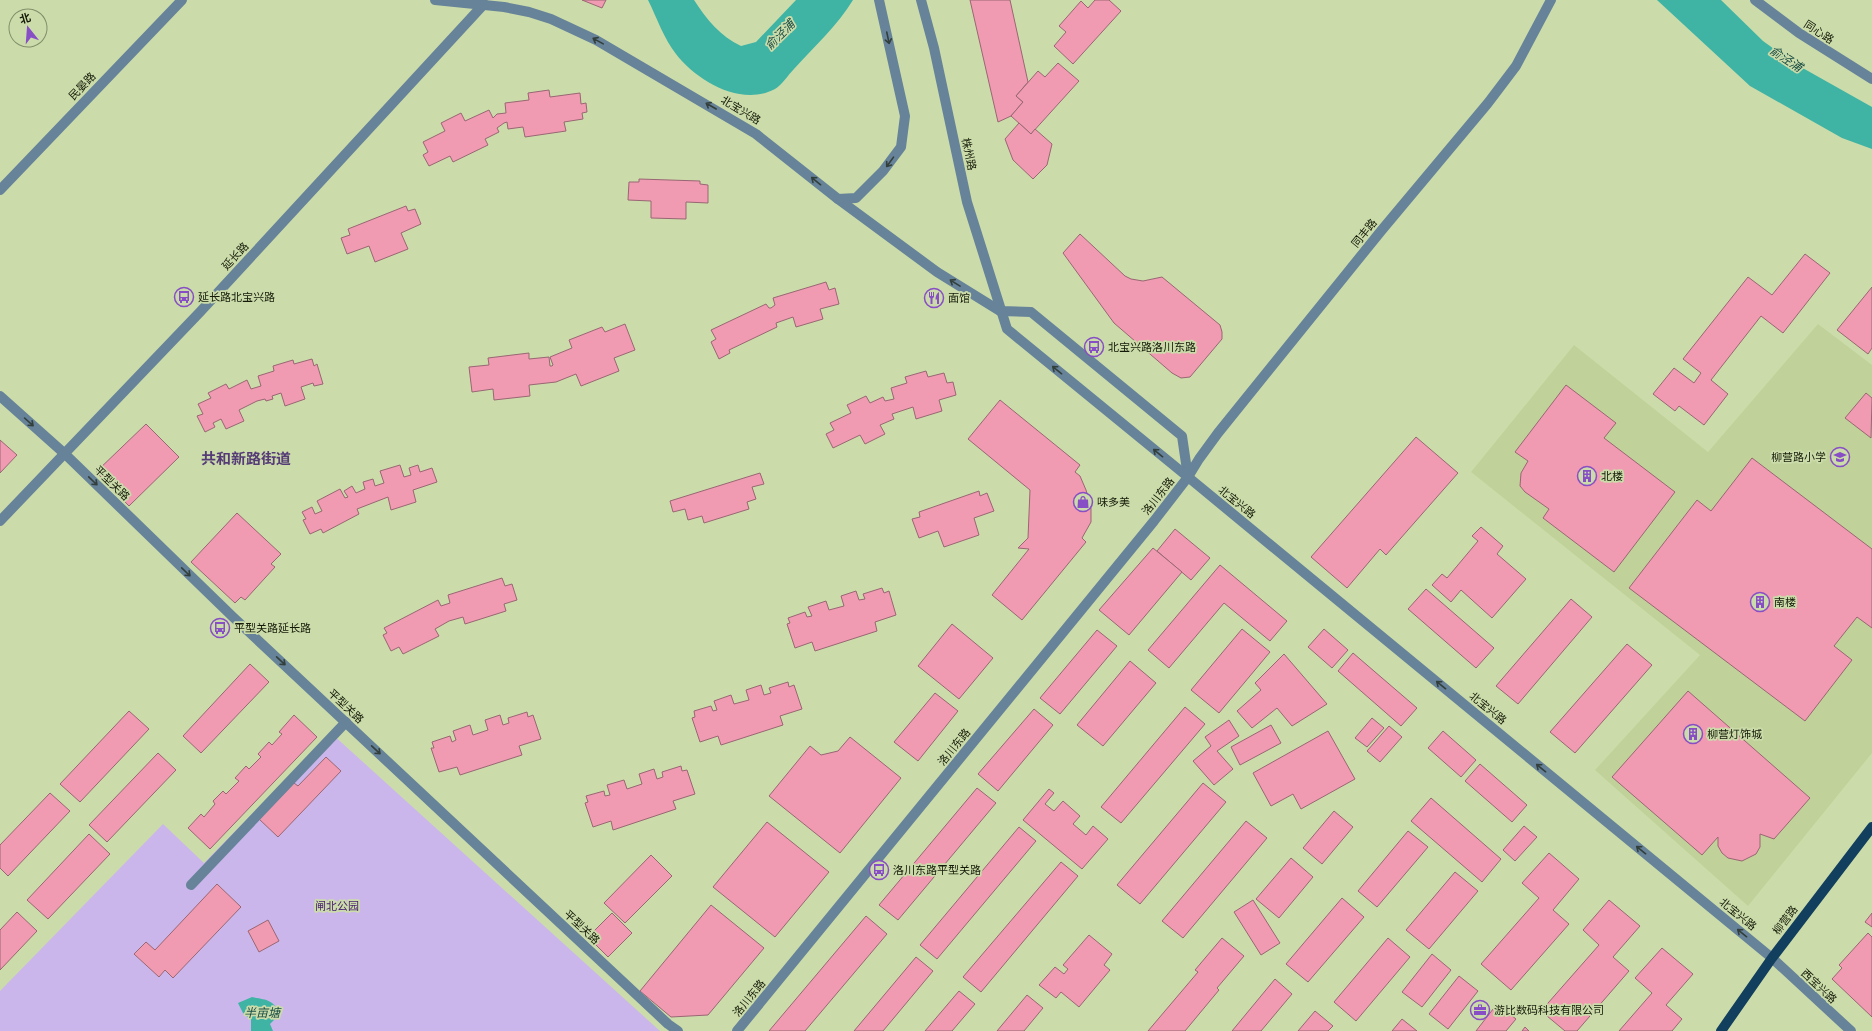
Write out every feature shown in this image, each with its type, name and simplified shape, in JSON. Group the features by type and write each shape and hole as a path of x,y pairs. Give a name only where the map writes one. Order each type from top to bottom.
{"main road":[{"name":"柳营路","path":"1721,1031 1772,958 1872,827"}],"street":[{"name":"民晏路","path":"0,190 182,0"},
{"name":"北宝兴路","path":"435,0 504,7 552,19 596,40 756,134 838,199 937,272 1000,311 1031,312 1182,436 1188,477"},
{"path":"838,199 856,198 883,171 901,147 905,116 879,0"},
{"name":"株州路","path":"921,0 934,48 967,202 1000,311"},
{"name":"同丰路","path":"1188,477 1218,433 1381,231 1488,103 1516,66 1551,0"},
{"name":"同心路","path":"1755,0 1799,33 1872,79"},
{"name":"延长路","path":"0,521 200,312 484,4"},
{"name":"北宝兴路","path":"1000,311 1007,329 1772,958"},
{"name":"平型关路","path":"0,396 65,454 233,616 668,1024 678,1031"},
{"name":"洛川东路","path":"737,1031 1188,477"},
{"path":"191,885 346,722"},
{"name":"西宝兴路","path":"1772,958 1851,1031"}],"shaded area":[{"path":"1818,324 1872,365 1872,753 1748,906 1595,770 1700,655 1471,472 1574,345 1708,452"}],"green space":[{"name":"闸北公园","path":"331,733 660,1031 0,1031 0,991 163,824 204,863"}],"water":[{"name":"俞泾浦","path":"648,0 694,0 714,27 733,42 741,46 756,42 796,0 853,0 833,27 780,85 775,89 762,94 748,95 734,93 708,82 685,64 668,42"},
{"name":"俞泾浦","path":"1657,0 1721,0 1763,41 1792,62 1872,107 1872,149 1842,138 1750,86"},
{"name":"半亩塘","path":"252,997 269,1001 275,1005 280,1014 270,1024 273,1031 251,1031 251,1020 243,1013 238,1003"}],"building":[{"path":"582,0 606,0 602,8"},
{"path":"970,0 1010,0 1028,82 1016,96 1023,102 1011,116 998,122"},
{"path":"1095,0 1109,0 1121,11 1073,64 1054,46 1066,32 1059,26 1081,1 1088,8"},
{"path":"1058,63 1079,81 1031,134 1011,116 1023,102 1016,96 1038,71 1045,77"},
{"path":"549,90 550,97 580,93 581,104 586,103 587,112 582,113 583,119 564,122 566,131 525,137 523,127 508,129 507,122 497,128 499,132 485,139 488,145 453,162 450,156 429,166 423,155 428,152 423,142 445,131 441,123 461,113 465,121 489,110 493,118 497,114 506,113 505,103 529,100 528,93"},
{"path":"1019,123 1031,134 1035,129 1052,144 1047,165 1033,179 1013,160 1005,139"},
{"path":"639,179 700,181 700,184 708,185 708,203 686,202 686,219 651,218 651,201 628,200 629,182 639,182"},
{"path":"406,206 408,211 415,209 421,224 401,233 408,249 375,262 369,246 347,254 341,238 350,235 348,229"},
{"path":"1080,234 1125,276 1131,279 1143,281 1162,277 1220,325 1222,339 1190,377 1181,378 1172,373 1114,323 1063,253"},
{"path":"1805,254 1830,273 1783,333 1761,316 1711,380 1728,394 1704,425 1679,406 1675,411 1653,394 1674,368 1694,383 1701,373 1683,359 1748,277 1772,295"},
{"path":"826,282 829,290 835,288 839,304 820,309 823,319 796,327 793,317 776,323 777,327 729,350 730,353 719,359 711,342 716,339 711,330 766,304 769,308 771,308 775,305 773,298"},
{"path":"1872,287 1872,348 1868,354 1837,330"},
{"path":"625,324 635,350 614,358 619,371 581,386 576,374 556,382 529,385 530,396 494,400 493,389 472,392 469,367 489,365 488,358 529,353 529,359 549,357 550,366 552,366 550,357 572,348 569,340 602,327 605,332"},
{"path":"312,359 314,366 317,364 323,384 314,386 313,383 301,387 305,399 285,406 281,393 272,396 273,399 257,401 239,410 244,421 226,429 221,419 213,423 215,427 205,432 197,416 203,414 198,404 211,398 208,393 226,384 229,389 247,380 251,389 261,386 258,376 274,371 273,366 293,360 294,364"},
{"path":"926,371 928,377 944,373 947,383 953,382 956,395 939,400 942,411 916,419 913,407 892,414 894,419 880,425 885,434 865,444 860,435 833,448 826,434 834,430 830,423 851,413 847,405 866,396 870,403 883,397 885,401 894,399 891,388 907,383 905,377"},
{"name":"北楼","path":"1566,385 1616,423 1604,438 1675,492 1614,572 1543,518 1549,509 1525,492 1520,486 1521,473 1528,461 1515,452"},
{"path":"1866,393 1872,398 1871,438 1845,418"},
{"path":"1000,400 1080,465 1075,472 1080,476 1091,508 1091,522 1082,538 1086,542 1022,620 992,595 1029,549 1018,548 1028,538 1030,490 968,439"},
{"path":"146,424 179,457 129,506 96,472"},
{"path":"1416,437 1458,473 1386,555 1380,549 1347,588 1311,557"},
{"path":"0,440 17,455 0,473"},
{"name":"南楼","path":"1752,458 1872,549 1872,628 1857,617 1834,646 1852,660 1805,721 1629,588 1697,500 1711,511"},
{"path":"400,465 404,477 411,475 409,468 418,465 420,472 432,468 437,482 413,490 416,502 391,510 388,497 357,509 359,514 323,533 321,529 310,534 303,520 306,519 302,512 312,507 315,514 322,511 317,501 340,489 345,498 348,497 344,491 352,486 356,493 365,489 363,482 373,479 375,486 384,483 380,471"},
{"path":"760,473 764,484 752,487 756,499 747,502 749,509 704,523 702,516 688,520 685,509 673,512 670,501"},
{"path":"979,491 980,496 987,493 994,511 974,518 979,535 944,547 938,531 919,538 912,519 920,517 919,512"},
{"path":"237,513 281,554 271,564 275,567 245,600 241,597 235,603 191,562"},
{"path":"1481,527 1503,546 1497,554 1526,579 1492,618 1461,590 1451,602 1432,585 1442,574 1447,578 1478,541 1472,536"},
{"path":"1175,529 1210,558 1191,580 1157,551"},
{"path":"1153,548 1182,572 1129,635 1099,610"},
{"path":"1220,565 1287,621 1270,641 1224,603 1169,668 1148,650"},
{"path":"502,578 505,586 512,584 517,600 504,604 506,611 465,624 463,617 449,621 435,629 439,636 403,654 399,647 391,651 383,635 387,633 384,628 438,600 441,606 450,603 448,595"},
{"path":"882,588 884,593 889,591 896,615 875,622 877,631 815,651 812,642 795,648 787,624 790,623 788,618 805,612 807,617 812,616 808,607 826,601 829,610 844,606 841,596 856,591 859,600 865,599 863,594"},
{"path":"1426,589 1494,648 1476,668 1408,609"},
{"path":"1571,599 1592,617 1518,704 1496,686"},
{"path":"952,624 993,658 959,699 918,666"},
{"path":"1242,629 1270,652 1219,713 1191,690"},
{"path":"1324,629 1348,650 1332,668 1308,647"},
{"path":"1097,630 1117,646 1060,714 1040,698"},
{"path":"1627,644 1652,665 1575,753 1550,732"},
{"path":"1353,653 1417,708 1401,726 1338,671"},
{"path":"1284,654 1327,704 1292,726 1277,708 1252,728 1237,711 1261,690 1255,683"},
{"path":"1130,661 1156,683 1103,746 1077,725"},
{"path":"250,664 269,682 201,753 183,736"},
{"path":"788,682 789,687 794,685 802,709 780,716 783,725 721,745 718,736 700,742 692,718 695,717 694,711 711,706 713,711 717,710 714,701 731,695 734,704 749,700 746,690 761,685 764,695 771,693 769,688"},
{"name":"柳营灯饰城","path":"1688,691 1810,798 1774,839 1760,834 1760,847 1756,854 1742,861 1728,858 1722,853 1718,846 1718,837 1702,855 1612,777"},
{"path":"935,693 958,711 918,761 894,742"},
{"path":"1185,707 1205,724 1121,823 1101,807"},
{"path":"1034,709 1053,725 998,791 978,774"},
{"path":"129,711 149,729 80,802 60,784"},
{"path":"527,712 528,717 533,715 541,739 519,746 522,755 460,775 457,767 439,772 431,748 434,748 432,742 450,736 452,742 456,740 453,731 470,725 473,735 488,730 485,720 500,715 503,725 509,723 508,718"},
{"path":"294,715 317,737 210,849 188,828 201,814 204,817 215,804 213,801 223,791 226,794 239,781 235,778 246,766 249,769 261,757 258,754 269,742 272,745 282,734 279,732"},
{"path":"1372,718 1384,728 1367,747 1355,738"},
{"path":"1229,720 1239,736 1217,751 1233,769 1214,785 1193,761 1211,746 1205,737"},
{"path":"1271,725 1281,743 1240,765 1231,747"},
{"path":"1389,726 1402,737 1380,762 1367,751"},
{"path":"1328,731 1355,779 1301,809 1293,794 1271,806 1253,773"},
{"path":"1443,731 1476,760 1461,777 1428,748"},
{"path":"850,737 901,778 840,853 769,796 810,746 821,755 838,751"},
{"path":"158,753 176,770 107,842 89,825"},
{"path":"326,757 341,771 278,837 259,819 294,783 298,786"},
{"path":"1480,764 1527,805 1512,822 1465,781"},
{"path":"681,766 682,771 687,770 695,794 673,801 676,809 613,830 611,821 593,827 585,803 588,802 586,796 604,791 605,796 610,795 607,785 624,780 627,789 642,784 639,774 654,769 657,779 663,777 662,772"},
{"path":"1203,783 1226,802 1140,904 1117,885"},
{"path":"977,788 996,803 898,920 879,905"},
{"path":"1049,789 1054,793 1045,804 1054,811 1063,801 1080,816 1073,824 1086,835 1093,826 1108,839 1082,869 1023,820"},
{"path":"50,793 70,811 8,876 0,868 0,845"},
{"path":"1431,798 1501,859 1482,882 1411,821"},
{"path":"1334,811 1353,827 1322,864 1303,848"},
{"path":"1246,821 1267,838 1183,938 1162,921"},
{"path":"767,822 829,872 775,937 713,887"},
{"path":"1524,826 1537,837 1515,861 1503,850"},
{"path":"1019,827 1036,841 937,959 920,945"},
{"path":"1408,831 1428,847 1377,907 1358,891"},
{"path":"89,834 110,854 48,919 27,900"},
{"path":"1549,853 1579,879 1553,910 1569,924 1511,990 1481,964 1539,898 1522,883"},
{"path":"651,855 672,876 625,923 604,903"},
{"path":"1291,858 1313,877 1279,918 1256,899"},
{"path":"1061,862 1078,876 981,992 963,977"},
{"path":"1455,872 1478,891 1429,949 1406,930"},
{"path":"217,884 241,907 173,978 165,970 159,977 134,954 146,942 155,950"},
{"path":"1342,898 1364,917 1308,982 1286,964"},
{"path":"1253,900 1280,943 1261,955 1234,912"},
{"path":"1609,900 1640,926 1613,957 1629,971 1577,1031 1565,1031 1541,1011 1599,945 1583,930"},
{"path":"711,905 764,948 708,1015 671,1017 640,991"},
{"path":"17,912 37,931 0,970 0,930"},
{"path":"612,913 632,933 608,957 588,937"},
{"path":"1872,913 1872,927 1865,922"},
{"path":"866,916 887,934 805,1031 769,1031"},
{"path":"268,920 279,941 259,952 248,931"},
{"path":"1868,933 1872,937 1872,1017 1832,979 1842,968 1839,965"},
{"path":"1089,935 1112,954 1104,965 1110,970 1079,1007 1061,992 1056,998 1039,985 1055,967 1064,974 1068,969 1063,965"},
{"path":"1222,938 1244,956 1217,988 1219,990 1185,1031 1148,1031 1198,972 1195,970"},
{"path":"1388,938 1410,957 1356,1021 1334,1002"},
{"path":"1662,948 1693,974 1666,1005 1682,1019 1672,1031 1619,1031 1652,993 1635,978"},
{"path":"1432,954 1451,970 1422,1007 1402,992"},
{"path":"916,957 933,971 883,1031 854,1031"},
{"path":"1459,976 1478,991 1448,1029 1429,1014"},
{"path":"1275,979 1292,994 1261,1031 1232,1031"},
{"path":"959,991 975,1004 952,1031 925,1031"},
{"path":"1027,995 1043,1008 1024,1031 997,1031"},
{"path":"1497,1004 1516,1019 1506,1031 1476,1031"},
{"path":"1315,1011 1333,1026 1328,1031 1298,1031"},
{"path":"1402,1019 1417,1031 1392,1031"},
{"path":"1525,1027 1529,1031 1522,1031"}],"place":[{"name":"延长路北宝兴路","path":"184,297"},
{"name":"面馆","path":"934,298"},
{"name":"北宝兴路洛川东路","path":"1094,347"},
{"name":"柳营路小学","path":"1840,457"},
{"name":"北楼","path":"1587,476"},
{"name":"味多美","path":"1083,502"},
{"name":"南楼","path":"1760,602"},
{"name":"平型关路延长路","path":"220,628"},
{"name":"柳营灯饰城","path":"1693,734"},
{"name":"洛川东路平型关路","path":"879,870"},
{"name":"游比数码科技有限公司","path":"1480,1010"}],"district":[{"name":"共和新路街道","path":"246,459"}]}
